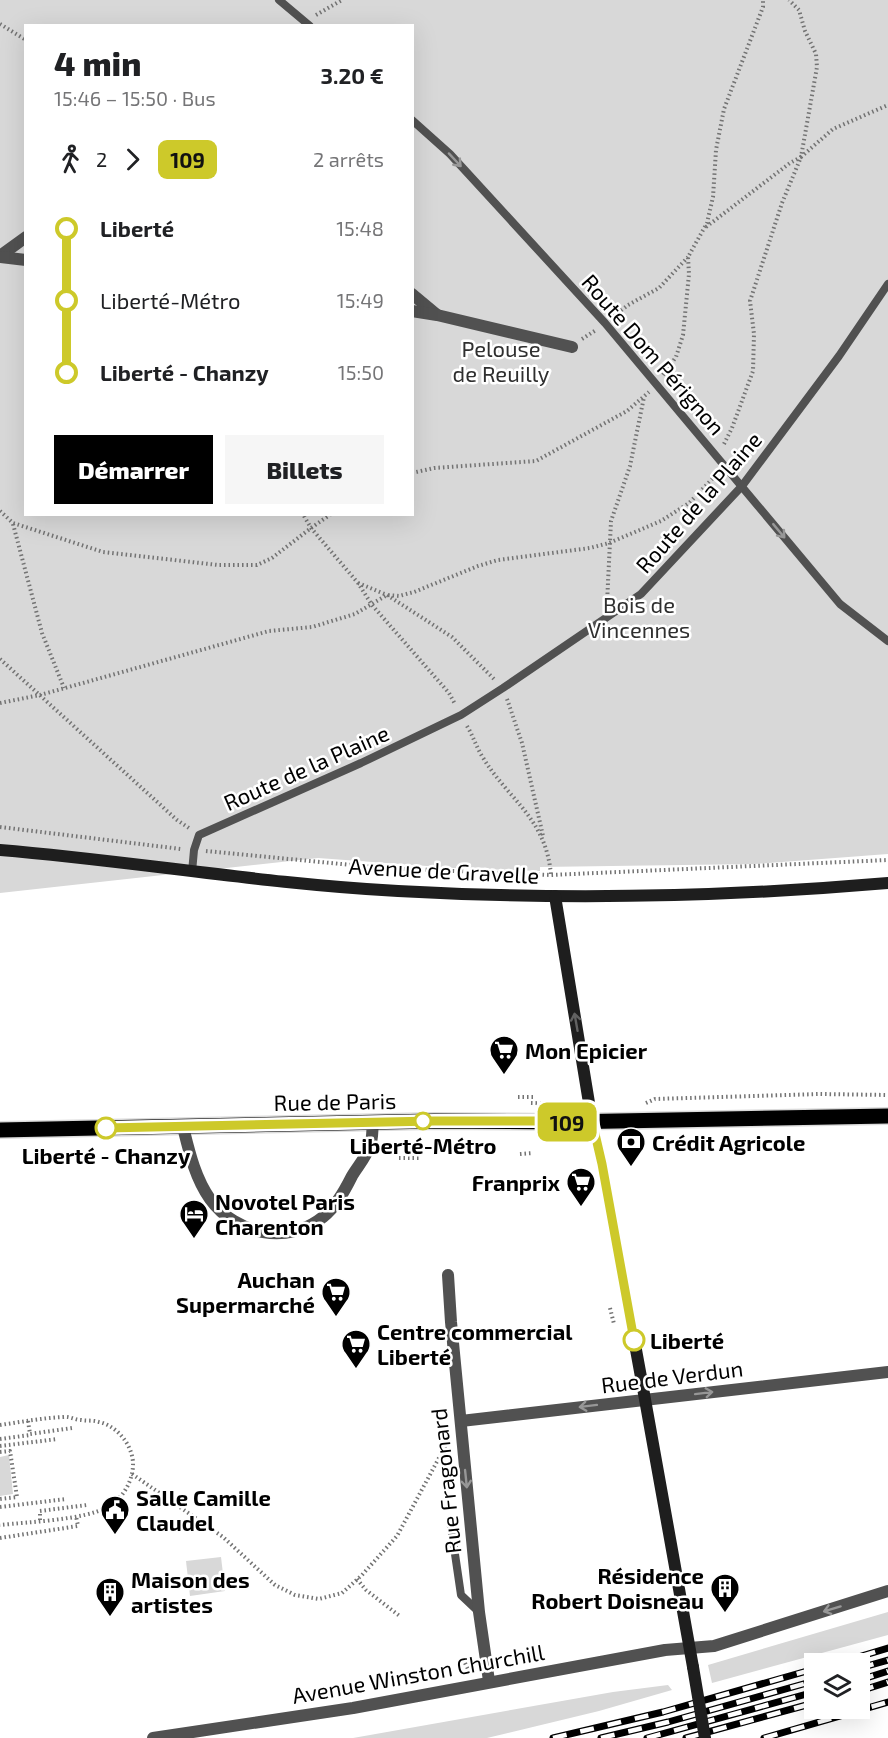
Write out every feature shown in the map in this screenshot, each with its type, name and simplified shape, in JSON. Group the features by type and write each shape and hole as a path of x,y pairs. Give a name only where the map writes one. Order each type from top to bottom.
{"main road":[{"name":"Rue de Paris","path":"0,1130 372,1122 888,1116"}],"street":[{"path":"0,256 24,238"},
{"path":"0,256 24,260"},
{"path":"414,296 437,315"},
{"path":"414,312 437,315 572,347"},
{"name":"Avenue de Gravelle","path":"0,850 192,872 397,891 555,896 796,891 888,883"},
{"path":"555,896 592,1121 646,1400 705,1738"},
{"path":"183,1127 188,1149 199,1178 211,1200 238,1223 278,1235 310,1226 325,1216 338,1201 371,1144 372,1122"},
{"name":"Rue Fragonard","path":"448,1275 479,1612 489,1681"},
{"name":"Rue de Verdun","path":"461,1421 888,1372"},
{"name":"Avenue Winston Churchill","path":"153,1738 353,1708 665,1650 714,1646 888,1592"}],"lane":[{"path":"279,0 308,23"},
{"name":"Route Dom Pérignon","path":"414,122 450,154 605,323 840,604 888,641"},
{"name":"Route de la Plaine","path":"199,835 361,763 460,715 641,594 742,486 839,356 888,284"},
{"path":"192,872 194,850 199,835"},
{"path":"450,1521 461,1595 479,1612"}],"path":[{"path":"308,23 342,0"},
{"path":"572,347 628,305 659,288 688,257 704,229 713,197 716,150 724,109 763,7 763,0"},
{"path":"718,456 732,428 753,371 754,334 750,301 782,203 801,157 817,68 816,54 805,31 799,10 789,0"},
{"path":"0,24 24,39"},
{"path":"704,229 801,157 833,129 888,105"},
{"path":"414,473 434,468 536,461 627,411 656,385 676,357 683,335 689,274 688,257"},
{"path":"609,616 606,597 610,576 611,521 628,474 644,396"},
{"path":"0,703 40,695 270,631 312,627 355,614 387,596 414,592 477,566 498,560 590,548 609,543 660,521 689,503 725,466"},
{"path":"0,513 12,524 103,552 218,566 257,566 272,558 328,516"},
{"path":"304,516 311,528 358,583 372,605"},
{"path":"12,524 42,633 64,688"},
{"path":"0,659 177,820 199,835"},
{"name":"Avenue de Gravelle","path":"0,827 194,850 383,868 550,875 888,860"},
{"path":"545,846 549,854 550,875"},
{"path":"639,1105 655,1099 820,1094 888,1095"},
{"path":"518,1097 533,1097"},
{"path":"520,1154 533,1153"},
{"path":"399,1158 419,1158"},
{"path":"0,1425 66,1416 101,1422 116,1431 128,1446 132,1457 132,1474 122,1496 110,1506 76,1516 0,1524"},
{"path":"28,1421 30,1434"},
{"path":"0,1439 72,1428"},
{"path":"132,1474 223,1537 275,1586 295,1595 319,1599 342,1593 397,1536 450,1438"},
{"path":"0,1446 58,1439"},
{"path":"10,1445 18,1504"},
{"path":"0,1452 10,1451"},
{"path":"0,1499 17,1497"},
{"path":"0,1507 66,1499"},
{"path":"40,1520 40,1511 87,1505"},
{"path":"0,1538 78,1526 76,1516"},
{"path":"357,1579 366,1590 401,1617"},
{"path":"465,1663 468,1669"}],"green space":[{"name":"Bois de Vincennes","path":"0,0 888,0 888,854 755,864 540,867 540,871 454,868 318,858 0,893"},
{"path":"9,1455 13,1494 0,1496 0,1457"},
{"path":"221,1557 225,1591 190,1596 186,1561"},
{"path":"888,1612 888,1635 822,1653 804,1653 804,1658 712,1683 708,1665"},
{"path":"668,1685 672,1690 599,1711 487,1738 353,1738 613,1692"}],"railway":[{"path":"870,1653 888,1648"},
{"path":"870,1665 888,1660"},
{"path":"870,1677 888,1671"},
{"path":"553,1738 663,1712 804,1672"},
{"path":"870,1688 888,1682"},
{"path":"601,1738 668,1722 804,1684"},
{"path":"647,1738 804,1695"},
{"path":"764,1738 888,1702"},
{"path":"686,1738 804,1706"}],"bus line":[{"name":"109","path":"106,1128 434,1121 592,1121 634,1340"}],"place":[{"name":"Mon Epicier","path":"504,1076"},
{"name":"Liberté-Métro","path":"423,1121"},
{"name":"Liberté - Chanzy","path":"106,1128"},
{"name":"Crédit Agricole","path":"631,1168"},
{"name":"Franprix","path":"581,1208"},
{"name":"Novotel Paris Charenton","path":"194,1240"},
{"name":"Auchan Supermarché","path":"336,1318"},
{"name":"Liberté","path":"634,1340"},
{"name":"Centre commercial Liberté","path":"356,1370"},
{"name":"Salle Camille Claudel","path":"115,1536"},
{"name":"Résidence Robert Doisneau","path":"725,1614"},
{"name":"Maison des artistes","path":"110,1618"}],"park label":[{"name":"Pelouse de Reuilly","path":"501,360"}]}
